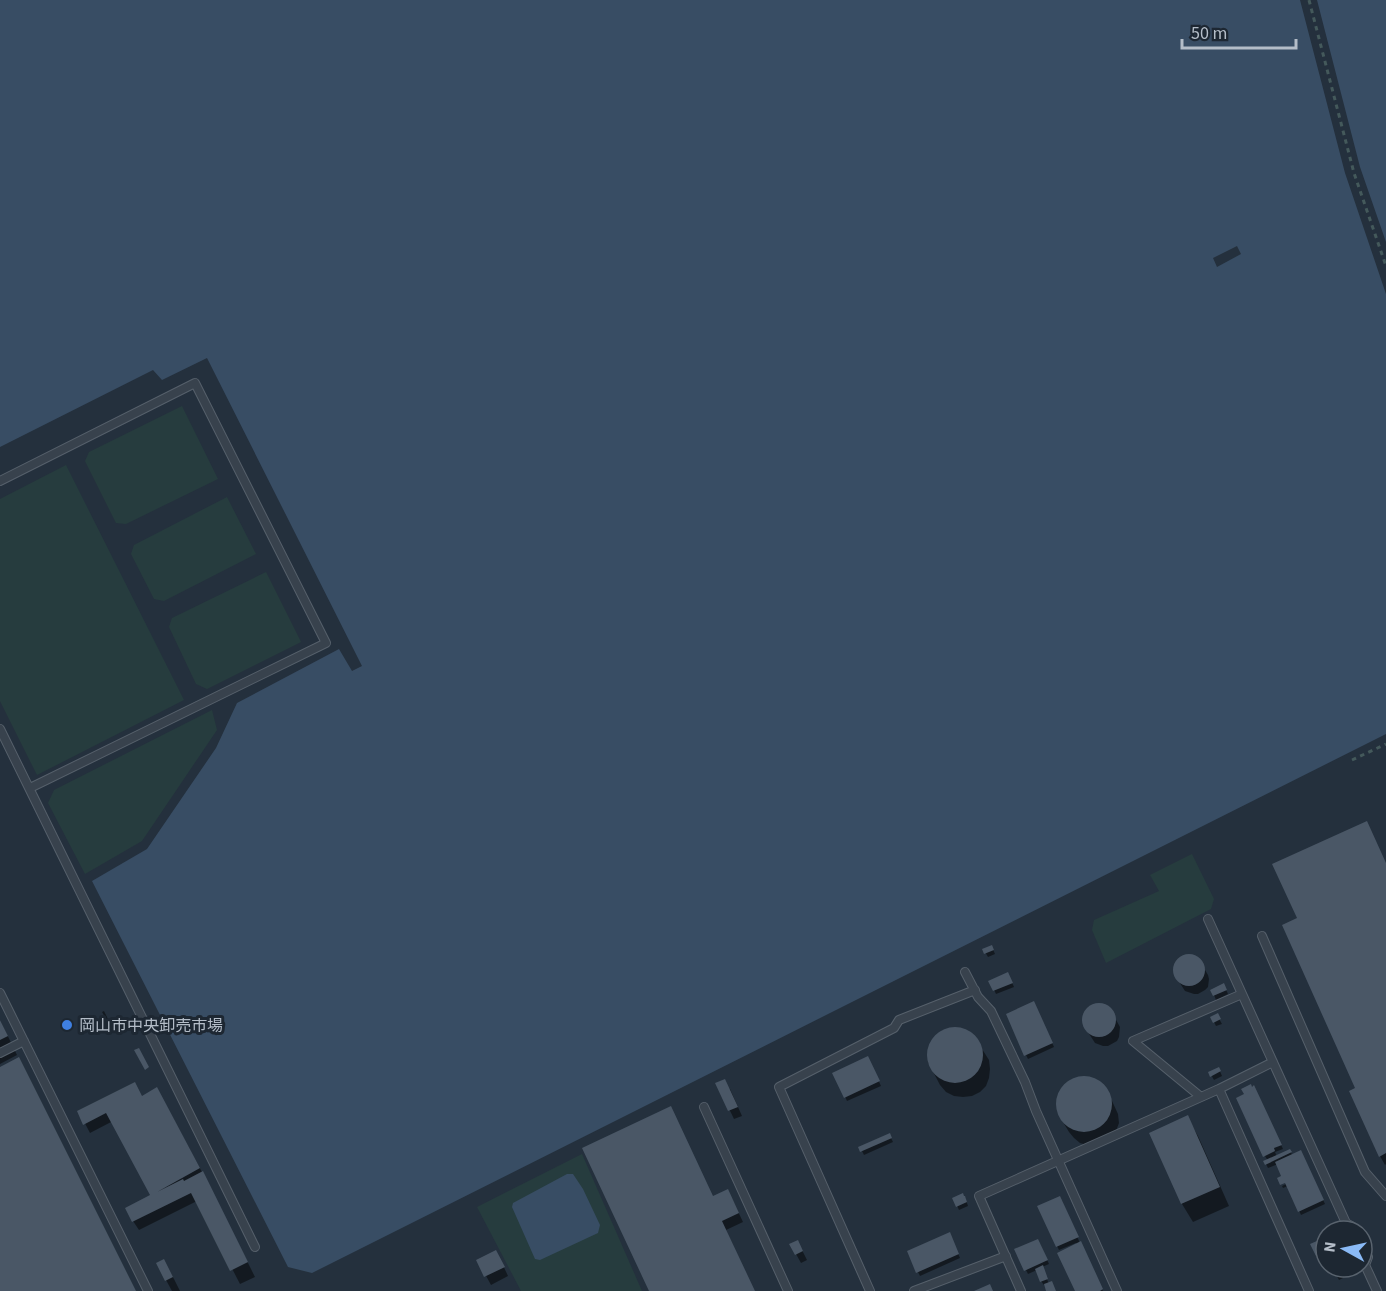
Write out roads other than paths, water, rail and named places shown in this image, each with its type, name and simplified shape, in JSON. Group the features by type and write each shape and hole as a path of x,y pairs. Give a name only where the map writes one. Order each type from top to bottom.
{"lane":[{"path":"0,481 195,383 326,643 30,788"},
{"path":"0,729 255,1247"},
{"path":"1208,919 1344,1219"},
{"path":"1262,936 1365,1172 1386,1196"},
{"path":"965,972 978,997 991,1011 1025,1082 1117,1291"},
{"path":"870,1291 779,1087 894,1028 899,1020 975,990"},
{"path":"0,993 148,1291"},
{"path":"1201,1097 1133,1041 1242,994"},
{"path":"0,1053 24,1041"},
{"path":"1021,1291 979,1196 1219,1089 1273,1062"},
{"path":"1219,1089 1309,1291"},
{"path":"704,1107 788,1291"},
{"path":"914,1291 1006,1256"}],"water":[{"path":"0,0 1300,0 1345,173 1386,294 1386,734 312,1273 288,1267 92,881 147,849 216,748 237,703 339,649 352,671 362,666 207,358 162,380 153,370 0,447","holes":["1237,246 1241,254 1217,267 1213,258"]},
{"path":"1317,0 1386,0 1386,242 1360,167"},
{"path":"567,1174 573,1174 583,1189 600,1225 598,1233 540,1260 535,1259 512,1207 513,1203"}],"place":[{"name":"岡山市中央卸売市場","path":"67,1025"}]}
